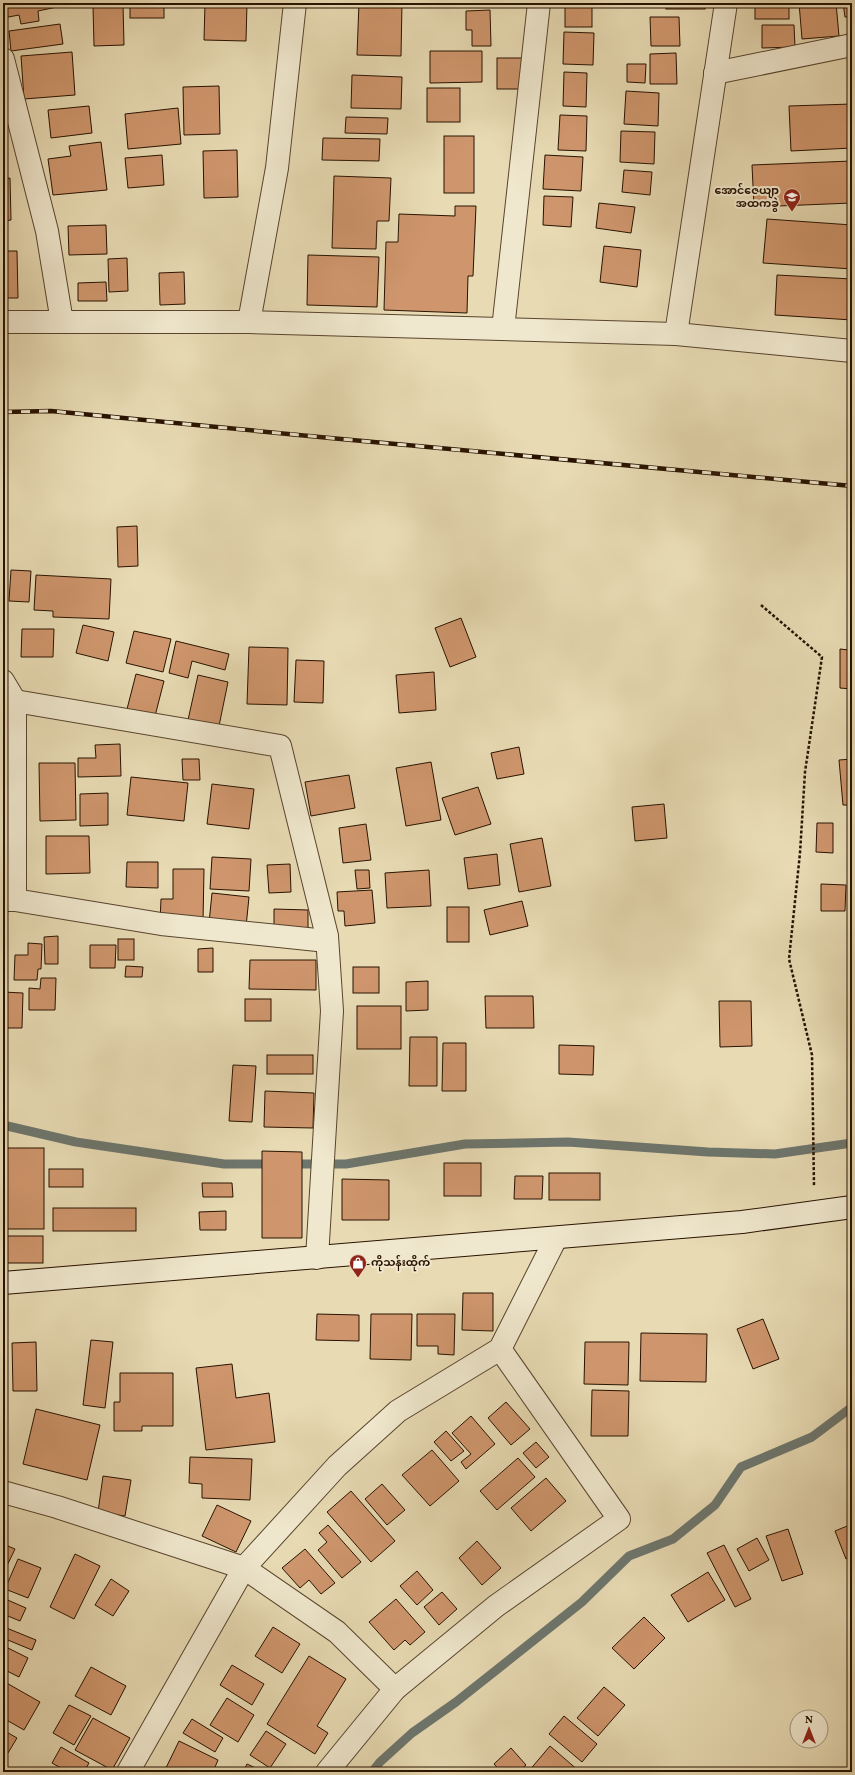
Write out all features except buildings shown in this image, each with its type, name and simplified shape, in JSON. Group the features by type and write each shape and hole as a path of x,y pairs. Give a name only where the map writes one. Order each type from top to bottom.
{"street":[{"path":"249,322 277,168 295,3"},
{"path":"503,329 539,3"},
{"path":"676,334 726,3"},
{"path":"716,73 852,45"},
{"path":"3,58 47,231 62,322"},
{"path":"3,322 249,322 676,334 852,351"},
{"path":"3,682 15,702 9,900 161,924 328,941"},
{"path":"15,702 280,746 328,941 332,1011 318,1258"},
{"path":"3,1283 742,1222 852,1207"},
{"path":"128,1772 244,1568 337,1466 398,1411 500,1349 556,1238"},
{"path":"327,1772 395,1689 496,1606 619,1518 500,1349"},
{"path":"3,1492 57,1507 244,1568 337,1632 395,1689"}],"path":[{"path":"761,605 822,656 805,772 800,853 789,959 812,1055 814,1212"}],"waterway":[{"path":"3,1125 76,1142 224,1164 274,1164"},
{"path":"291,1164 346,1164 465,1144 568,1142 708,1152 775,1154 852,1143"},
{"path":"372,1772 380,1762 412,1733 456,1702 582,1602 629,1556 673,1539 715,1505 741,1467 812,1437 852,1407"}],"railway":[{"path":"3,412 51,411 852,486"}],"place":[{"name":"အောင်ဇေယျာ အထကခွဲ","path":"792,212"},
{"name":"ကိုသန်းထိုက်","path":"358,1278"}]}
